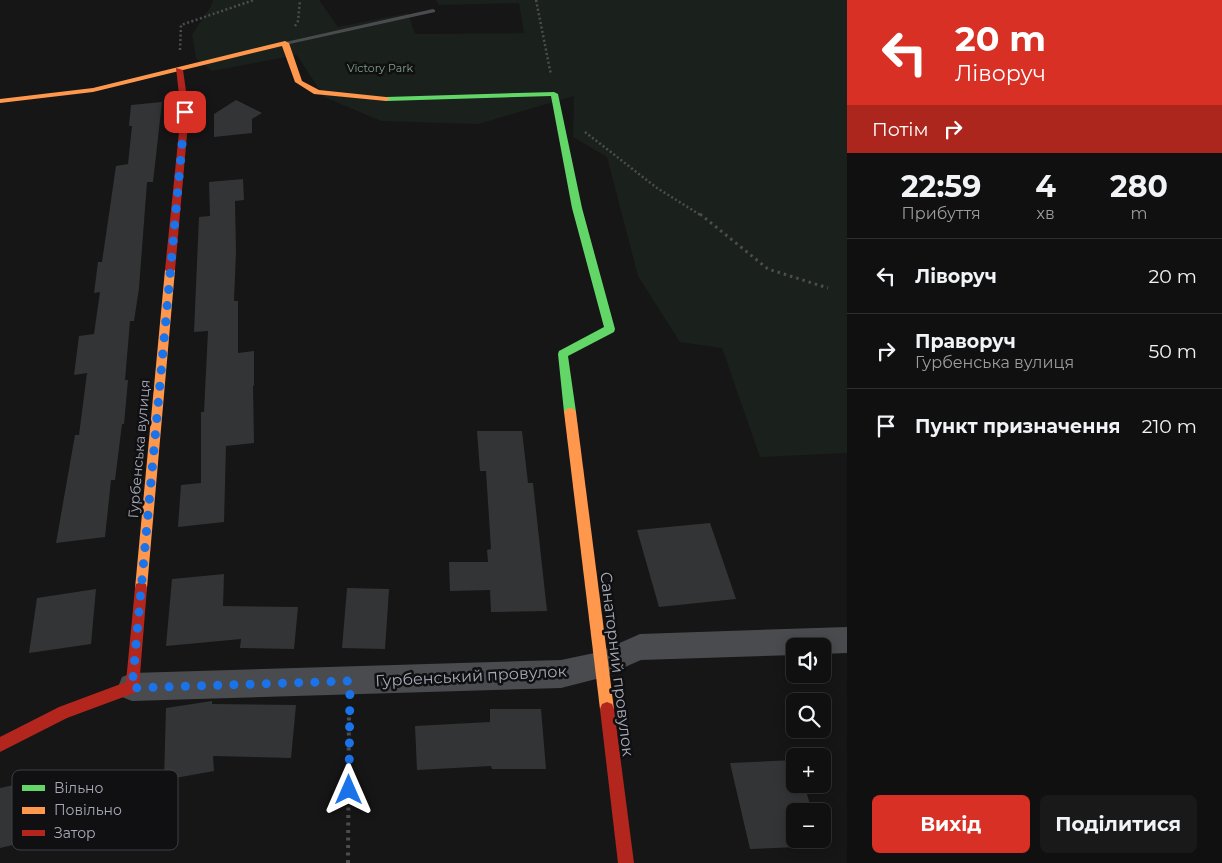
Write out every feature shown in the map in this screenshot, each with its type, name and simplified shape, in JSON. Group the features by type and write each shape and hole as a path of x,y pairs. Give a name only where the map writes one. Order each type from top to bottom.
{"street":[{"path":"0,101 93,90 285,43 299,82 317,92 375,99 554,94 559,116"},
{"name":"Гурбенська вулиця","path":"132,688 185,112 179,70"},
{"name":"Санаторний провулок","path":"559,116 577,208 610,329 563,354 626,863"},
{"name":"Гурбенський провулок","path":"132,688 562,674 600,665 640,647 847,640"},
{"path":"0,745 32,725 59,713 132,688"}],"lane":[{"path":"285,43 433,10"}],"path":[{"path":"179,70 182,24 254,0"},
{"path":"285,43 298,21 300,0"},
{"path":"536,0 554,94"},
{"path":"559,116 590,136 657,188 696,211 768,269 828,288"},
{"path":"348,863 350,681"}],"green space":[{"name":"Victory Park","path":"213,0 319,0 338,27 408,13 415,34 524,33 519,3 439,5 436,0 847,0 847,453 760,457 722,348 680,342 638,276 607,157 573,137 574,96 478,124 381,121 324,97 297,55 212,71 196,58 192,35"}],"building":[{"path":"236,100 262,113 252,119 252,133 214,137 214,114"},
{"path":"162,102 153,182 147,182 139,288 134,321 130,321 125,380 128,380 124,424 122,424 115,480 111,480 105,537 56,543 75,435 79,435 87,373 74,375 79,336 94,334 100,292 94,293 98,262 102,262 116,166 128,164 132,126 129,126 131,105"},
{"path":"243,179 244,200 235,201 236,252 234,301 238,301 238,353 254,351 254,443 226,446 224,522 178,527 181,485 201,483 201,412 204,412 208,331 194,332 199,217 210,216 209,182"},
{"path":"477,431 522,431 528,483 533,483 547,611 491,612 490,590 450,591 449,562 488,562 487,550 491,549 486,471 480,471"},
{"path":"710,523 736,599 659,607 637,530"},
{"path":"224,574 223,606 298,607 294,649 240,648 241,639 166,646 172,579"},
{"path":"347,588 389,589 385,649 342,648"},
{"path":"96,589 91,644 29,653 37,598"},
{"path":"212,701 212,704 296,705 291,758 213,756 214,771 178,777 178,770 164,770 166,708"},
{"path":"490,709 541,709 546,769 492,769 491,766 417,770 415,726 490,722"},
{"path":"786,760 786,793 807,793 810,803 786,803 786,848 750,849 730,763"},
{"path":"12,785 12,845 0,848 0,788"}],"traffic: fast":[{"path":"386,99 554,94 577,208 610,329 563,354 570,412"}],"traffic: slow":[{"path":"0,101 93,90 285,43 299,82 317,92 386,99"},
{"path":"141,588 170,270"},
{"path":"570,412 607,709"}],"traffic: jam":[{"path":"170,270 185,112 179,70"},
{"path":"0,745 64,712 132,687 141,588"},
{"path":"607,709 626,863"}],"route":[{"path":"185,112 132,688 350,681 349,790"}]}
